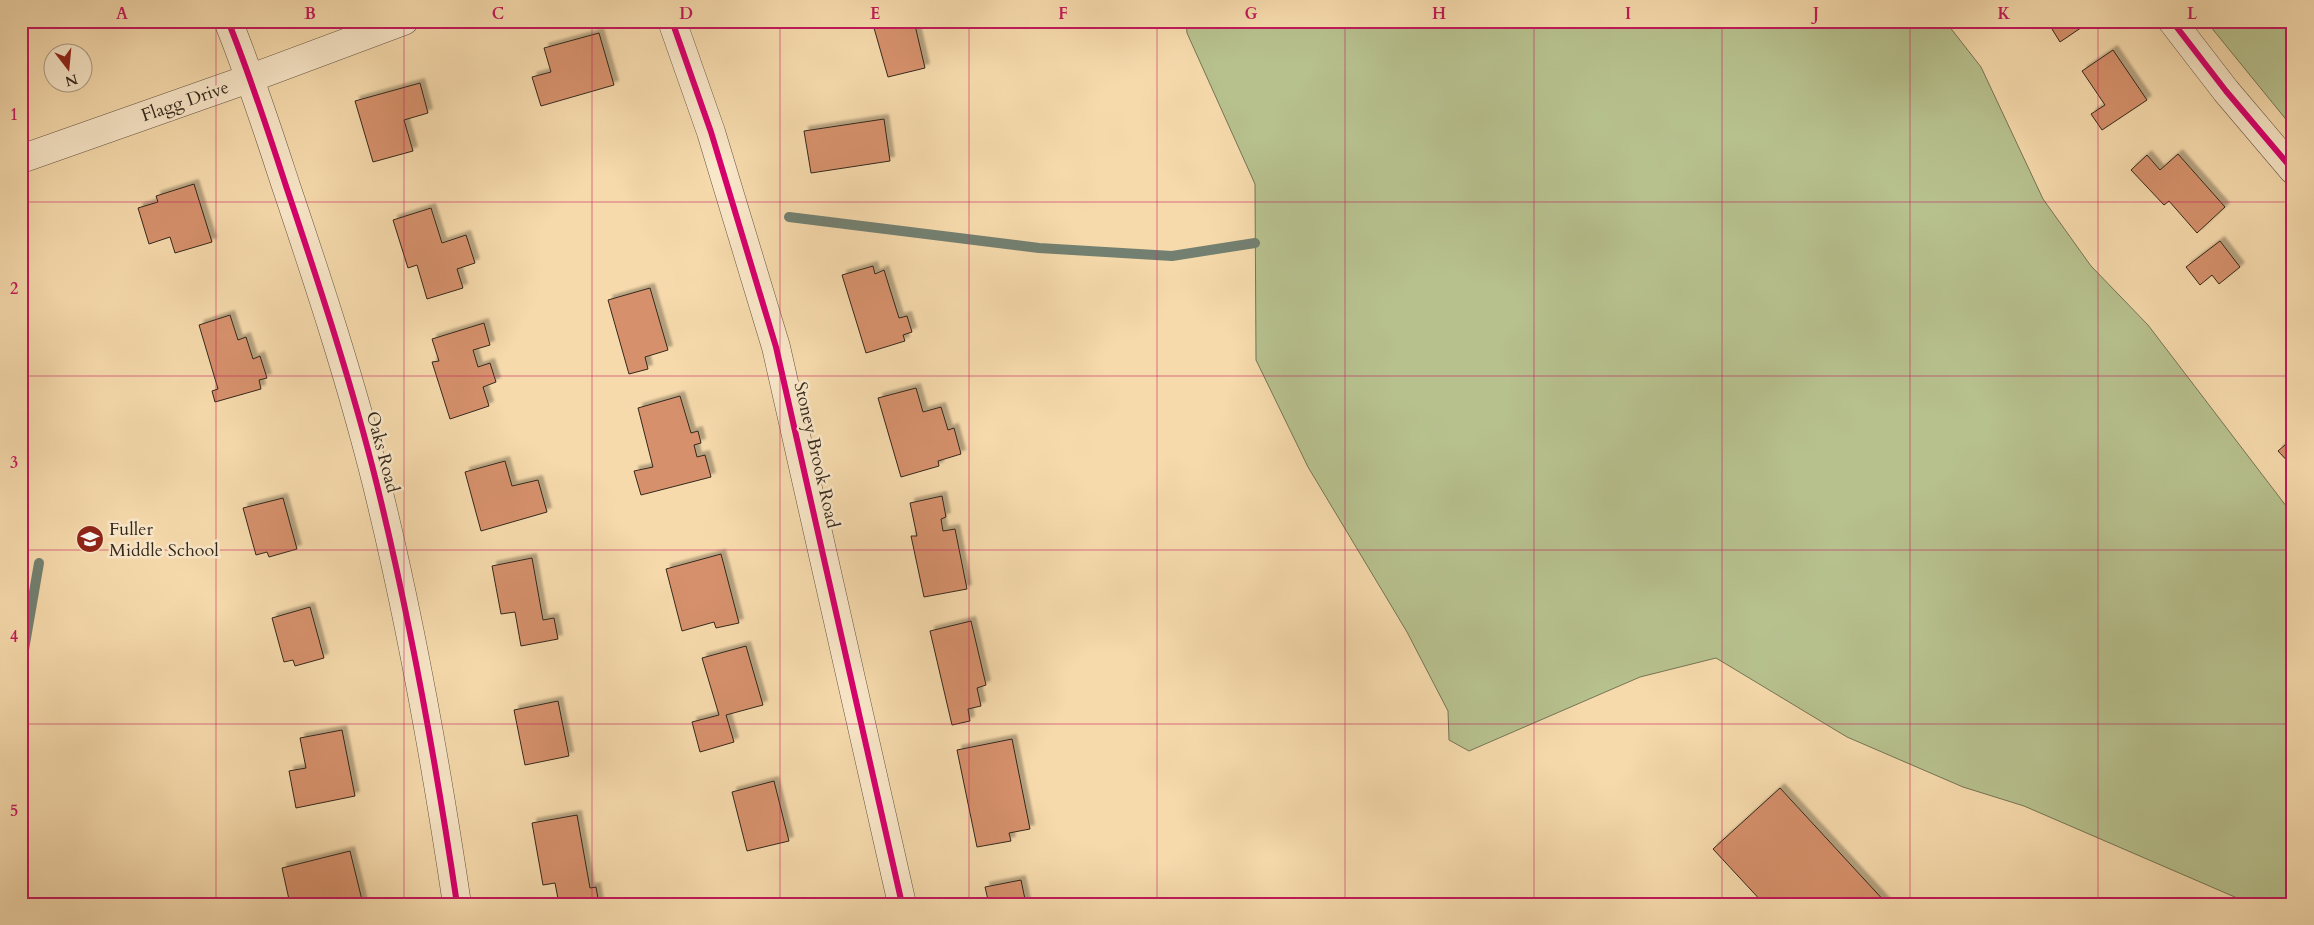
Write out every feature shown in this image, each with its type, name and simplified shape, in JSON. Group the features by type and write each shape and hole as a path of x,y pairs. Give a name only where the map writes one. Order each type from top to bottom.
{"street":[{"name":"Oaks Road","path":"228,21 251,78 320,286 377,484 405,605 457,904"},
{"name":"Flagg Drive","path":"21,159 251,78 404,21"},
{"name":"Stoney Brook Road","path":"672,21 711,132 776,347 902,904"},
{"path":"2172,21 2226,91 2293,170"}],"green space":[{"path":"1186,21 1945,21 1981,67 2043,199 2091,266 2148,325 2293,515 2293,904 2251,904 2024,806 1963,787 1847,737 1716,658 1640,677 1469,751 1449,740 1448,711 1407,632 1308,467 1256,360 1255,184 1187,33"},
{"path":"2206,21 2293,21 2293,128"}],"building":[{"path":"872,21 914,21 925,68 888,77"},
{"path":"2047,21 2091,21 2060,42"},
{"path":"599,33 614,85 541,106 532,77 551,72 544,48"},
{"path":"2113,50 2147,100 2102,130 2091,114 2105,105 2082,71"},
{"path":"420,83 428,113 404,120 413,151 373,162 355,101"},
{"path":"884,119 890,161 811,173 804,131"},
{"path":"2178,154 2225,207 2197,233 2169,201 2164,205 2131,170 2147,155 2160,170"},
{"path":"194,184 212,242 175,253 170,237 149,244 138,208 158,202 156,196"},
{"path":"431,208 442,243 466,235 475,263 457,269 463,288 427,299 417,265 408,268 393,220"},
{"path":"2220,241 2240,267 2219,284 2212,275 2200,285 2186,267"},
{"path":"873,266 875,274 884,270 899,318 907,316 912,332 903,335 905,341 866,353 842,275"},
{"path":"650,288 668,350 645,357 648,369 629,374 608,300"},
{"path":"230,315 238,340 246,337 253,359 260,356 267,378 259,380 261,389 215,402 212,391 218,389 199,325"},
{"path":"484,323 490,345 473,350 478,367 490,363 496,382 483,387 489,406 450,419 432,362 439,361 432,339"},
{"path":"916,388 923,412 941,407 948,430 954,428 961,454 938,461 939,466 901,477 878,398"},
{"path":"680,396 691,433 698,431 701,443 694,445 697,457 705,455 711,477 641,495 634,471 653,467 638,408"},
{"path":"2293,438 2293,467 2278,451"},
{"path":"505,461 512,486 538,480 547,512 481,531 465,472"},
{"path":"942,496 946,517 941,519 943,531 955,529 967,589 924,597 911,536 917,536 910,503"},
{"path":"283,498 297,549 269,557 267,552 256,555 243,508"},
{"path":"721,554 739,623 716,628 714,622 682,631 666,569"},
{"path":"532,558 543,620 554,618 558,639 521,646 515,612 501,614 492,566"},
{"path":"310,607 324,658 295,666 293,660 284,662 272,618"},
{"path":"971,621 986,685 977,688 981,706 968,709 970,721 952,725 930,631"},
{"path":"746,646 763,705 726,715 734,742 700,752 692,722 719,715 702,658"},
{"path":"558,701 569,756 525,765 514,710"},
{"path":"342,730 355,796 296,808 289,771 306,768 300,738"},
{"path":"1012,739 1030,829 1009,833 1011,841 977,847 957,750"},
{"path":"774,781 789,841 747,851 732,792"},
{"path":"1780,788 1887,904 1764,904 1713,849"},
{"path":"577,815 590,888 596,887 599,904 559,904 555,883 543,885 532,823"},
{"path":"350,851 363,904 290,904 282,868"},
{"path":"1021,880 1026,904 989,904 985,887"}],"waterway":[{"path":"789,217 1039,248 1172,256 1255,243"},
{"path":"21,667 39,563"}],"cycle path":[{"path":"228,21 244,62 311,260 346,372 377,485 412,641 457,904"},
{"path":"672,21 711,132 776,347 902,904"},
{"path":"2172,21 2226,91 2293,170"}],"place":[{"name":"Fuller Middle School","path":"90,539"}]}
